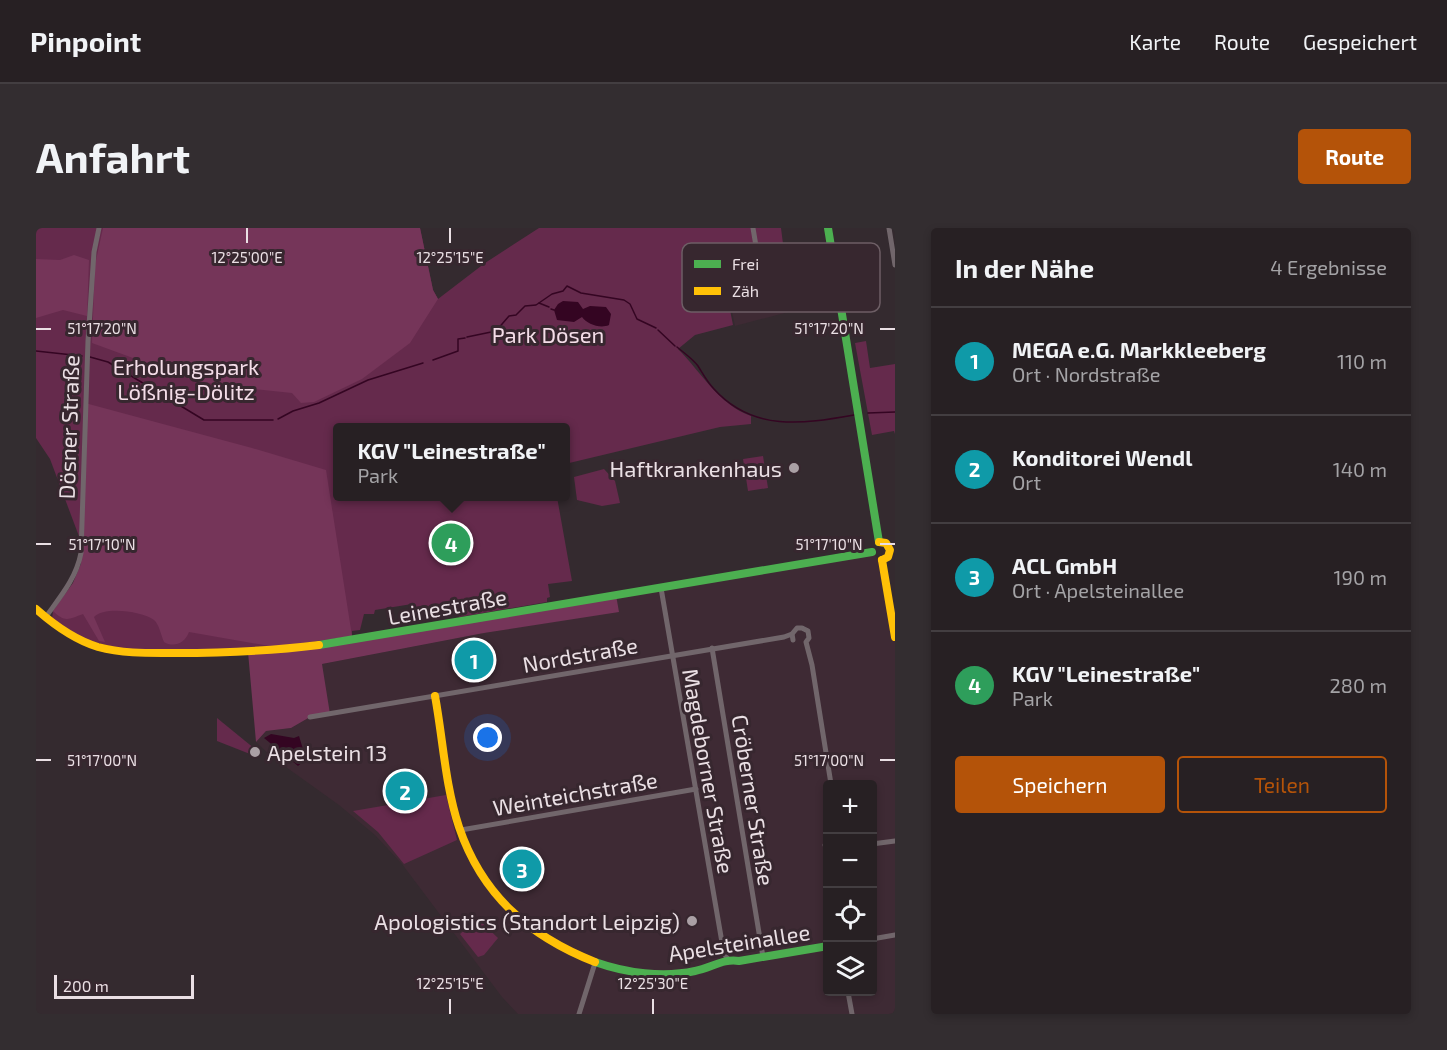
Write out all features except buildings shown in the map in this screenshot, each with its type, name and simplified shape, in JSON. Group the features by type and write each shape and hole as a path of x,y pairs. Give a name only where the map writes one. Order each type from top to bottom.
{"main road":[{"path":"828,228 830,243"},
{"path":"842,312 879,542"},
{"path":"879,542 886,543 893,550 888,557 882,560 874,558 872,552 874,545 879,542"},
{"name":"Leinestraße","path":"36,609 45,618 75,638 110,650 154,653 257,652 350,641 872,552"},
{"path":"882,560 895,637"},
{"name":"Apelsteinallee","path":"435,696 452,791 461,830 472,860 501,901 539,934 564,950 595,963 639,972 661,973 717,966 728,959 739,961 823,947"}],"street":[{"name":"Dösner Straße","path":"45,618 71,581 79,564 81,553 88,341 94,252 99,228"},
{"path":"753,228 756,243"},
{"path":"889,228 895,265"},
{"name":"Magdeborner Straße","path":"661,588 724,954 728,959"},
{"name":"Nordstraße","path":"310,717 785,637 792,637 798,644 806,642 809,635 804,628 797,628 792,637"},
{"path":"806,642 812,665 830,780"},
{"name":"Cröberner Straße","path":"712,648 763,957"},
{"name":"Weinteichstraße","path":"461,830 696,789"},
{"path":"877,843 895,841"},
{"path":"877,938 895,935"},
{"path":"579,1014 595,963"},
{"path":"849,996 852,1014"}],"shaded area":[{"path":"103,228 420,228 433,290 438,299 410,343 362,379 314,402 301,403 292,393 193,380 92,343 95,265"},
{"path":"74,255 89,260 87,316 63,310 36,318 36,259 60,260"},
{"path":"563,301 578,302 583,309 590,306 606,307 611,314 609,325 594,325 582,317 574,322 557,320 554,310"},
{"path":"732,312 788,312 735,326"},
{"path":"85,403 326,470 352,636 275,647 189,632 182,642 172,645 164,642 154,620 141,614 114,611 94,617 105,642 99,641 83,614 67,619 57,615 53,611 73,583 81,564"},
{"path":"872,552 879,560 895,637 895,1014 518,1014 502,997 402,864 375,835 339,805 272,757 256,742 266,731 291,728 305,720 322,664 484,633 618,611 616,595"},
{"path":"616,595 619,612 484,633 322,664 330,714 310,717 291,728 266,731 256,742 248,652 275,651"},
{"path":"271,734 294,738 299,736 306,759 298,766 264,738"}],"green space":[{"name":"Erholungspark Lößnig-Dölitz","path":"36,228 420,228 433,290 438,299 485,263 539,228 781,228 783,243 682,243 682,312 730,312 733,325 695,335 678,349 720,396 739,411 751,416 751,424 720,427 570,463 570,423 333,423 333,501 558,501 572,581 548,584 550,597 547,598 547,602 416,622 412,604 375,610 374,614 364,614 360,630 352,631 352,636 301,644 244,649 134,650 86,640 52,619 53,611 73,583 81,564 83,547 50,459 36,438"},
{"path":"866,341 870,368 895,364 895,434 894,431 872,435 855,343"},
{"path":"763,456 768,488 748,491 743,459"},
{"path":"604,469 615,481 620,503 602,506 577,500 574,477"},
{"path":"217,718 255,749 250,754 217,741"},
{"path":"446,795 457,840 404,864 378,832 353,811"},
{"path":"478,919 498,938 484,955 478,957 460,934"}],"waterway":[{"path":"467,337 496,331 509,316 516,315 525,306 536,305 552,294 563,291 567,286 581,293 624,300 630,304 637,319 656,328"},
{"path":"539,303 549,307"},
{"path":"658,330 675,346"},
{"path":"433,360 458,351 458,339 465,338"},
{"path":"677,347 696,363 714,389 729,403 745,412 780,422 816,421 854,415"},
{"path":"36,351 82,356"},
{"path":"90,357 108,362 204,420 273,420"},
{"path":"278,419 368,380 423,363"},
{"path":"868,413 895,412"}],"traffic: fast":[{"path":"828,228 830,243"},
{"path":"842,312 879,542"},
{"path":"319,645 872,552"},
{"path":"595,962 632,972 670,974 695,971 733,960 739,961 823,947"}],"traffic: slow":[{"path":"879,542 886,543 890,550 888,557 882,560"},
{"path":"882,560 895,637"},
{"path":"36,609 73,636 98,647 118,651 212,653 319,645"},
{"path":"435,696 454,811 469,851 481,873 495,893 529,926 549,940 595,962"}],"place":[{"name":"Haftkrankenhaus","path":"794,468"},
{"name":"KGV \"Leinestraße\"","path":"451,543"},
{"name":"MEGA e.G. Markkleeberg","path":"474,660"},
{"name":"Apelstein 13","path":"255,752"},
{"name":"Konditorei Wendl","path":"405,791"},
{"name":"ACL GmbH","path":"522,869"},
{"name":"Apologistics (Standort Leipzig)","path":"692,921"}],"park label":[{"name":"Park Dösen","path":"548,334"}]}
